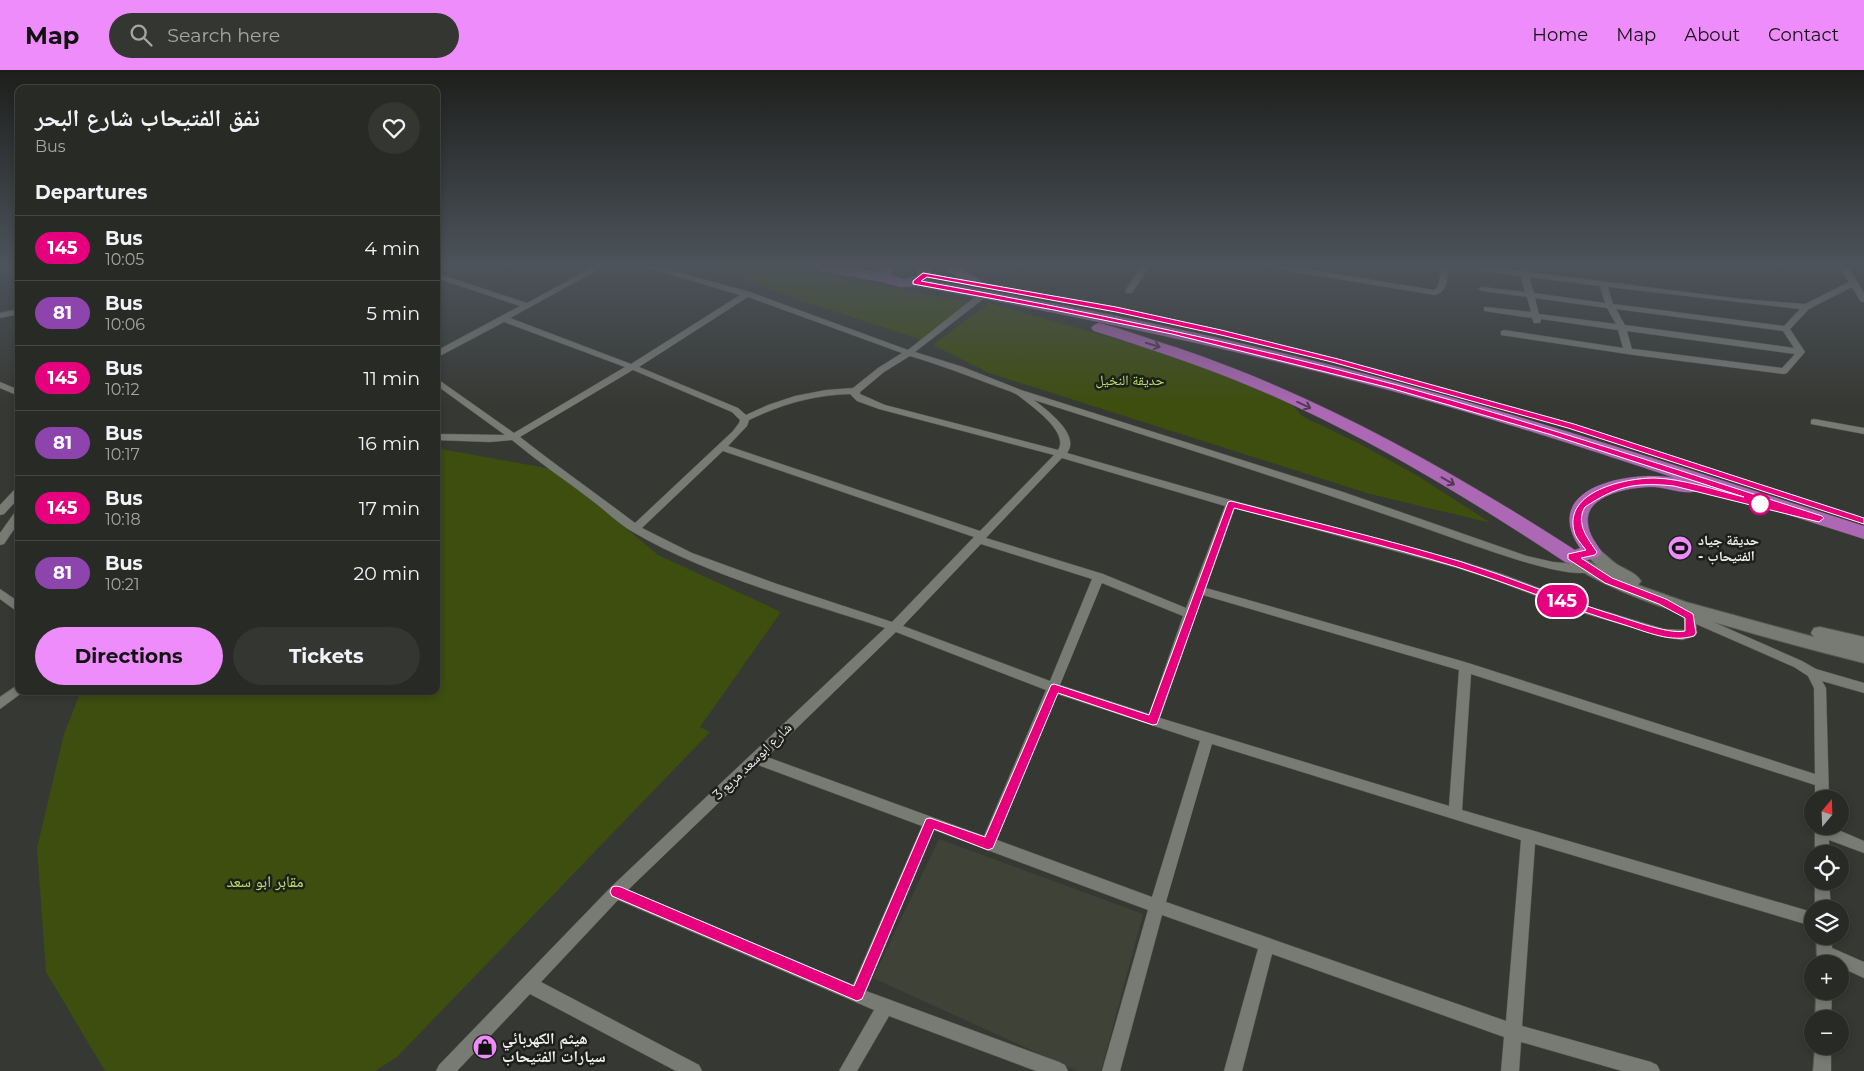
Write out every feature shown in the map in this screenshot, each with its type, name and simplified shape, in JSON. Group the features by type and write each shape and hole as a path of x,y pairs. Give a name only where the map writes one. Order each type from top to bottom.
{"highway":[{"path":"1056,314 1169,350 1258,384 1329,416 1394,450 1484,502 1572,557 1590,560"},
{"path":"1083,314 1172,332 1393,386 1555,433 1864,533"},
{"path":"1133,314 1221,332 1335,360 1571,426 1864,521"},
{"path":"1590,560 1578,532 1578,511 1582,505 1604,490 1628,483 1653,481 1674,483 1819,518"}],"main road":[{"path":"1590,560 1632,591 1662,602 1864,656"},
{"path":"1590,560 1643,585 1748,616 1864,644"}],"street":[{"path":"440,353 514,314"},
{"path":"440,437 490,439 514,437 632,367 716,314"},
{"path":"801,314 909,353 960,369 1018,392 1303,482 1525,559 1553,566 1590,560"},
{"path":"745,418 792,398 832,391 855,391 881,370 909,353 954,314"},
{"path":"1510,314 1536,319 1622,327 1801,352"},
{"path":"1535,314 1536,319"},
{"path":"1614,314 1622,327 1628,351"},
{"path":"1678,314 1786,329 1801,352"},
{"path":"1786,329 1800,314"},
{"path":"504,319 632,367 735,410 745,418"},
{"path":"1504,333 1784,371 1801,352"},
{"path":"0,384 15,391"},
{"path":"440,384 514,437 635,529 688,556 894,627 1054,688 1153,721 1455,814 1804,918"},
{"path":"855,391 855,395 860,399 882,407 1060,454 1231,504 1457,564 1498,577 1580,608 1664,633 1682,636 1691,633 1690,616"},
{"path":"1018,392 1052,420 1064,433 1067,443 1065,449 1060,454"},
{"path":"635,529 722,447 744,424 745,418"},
{"path":"1814,422 1864,432"},
{"path":"722,447 980,538 1099,577 1190,614"},
{"name":"شارع ابوسعد مربع 3","path":"445,1071 616,892 894,627 1060,454"},
{"path":"0,512 15,495"},
{"path":"1153,721 1231,504"},
{"path":"0,541 15,520"},
{"path":"988,844 1099,577"},
{"path":"1200,590 1465,667 1822,782"},
{"path":"0,593 15,602"},
{"path":"1662,602 1787,658 1812,673 1864,688"},
{"path":"1455,814 1465,667"},
{"path":"1812,673 1820,688 1822,790"},
{"path":"0,704 15,693"},
{"path":"1111,1071 1157,906 1207,738"},
{"path":"755,758 1157,906 1512,1031 1651,1071"},
{"path":"857,994 930,823"},
{"path":"1510,1071 1529,835"},
{"path":"1836,835 1864,847"},
{"path":"616,892 885,1006 1051,1069"},
{"path":"1233,1071 1267,944"},
{"path":"1849,965 1864,970"},
{"path":"528,984 693,1071"},
{"path":"848,1071 885,1006"},
{"path":"1822,1071 1823,1055"}],"shaded area":[{"path":"939,839 1143,914 1101,1071 1077,1071 873,978"}],"green space":[{"path":"841,314 955,314 922,340"},
{"name":"حديقة النخيل","path":"975,314 1027,314 1144,347 1216,371 1290,402 1302,416 1358,443 1418,476 1491,523 1370,494 989,373 933,345"},
{"name":"مقابر ابو سعد","path":"440,449 557,470 658,555 781,612 700,727 710,732 397,1057 375,1071 105,1071 46,972 37,848 64,734 79,695 440,695"}],"bus line":[{"name":"145","path":"616,892 857,994 930,823 988,844 1054,688 1153,721 1231,504 1457,564 1498,577 1580,608 1664,633 1682,636 1691,633 1690,616 1662,602 1608,580 1572,557 1592,552 1578,532 1578,511 1582,505 1604,490 1615,486 1641,481 1653,481 1674,483 1819,518 1555,433 1393,386 1232,346 1086,314"},
{"name":"145","path":"1134,314 1221,332 1445,390 1571,426 1864,521"}],"place":[{"name":"حديقة جياد - الفتيحاب","path":"1680,548"},
{"name":"هيثم الكهربائي سيارات الفتيحاب","path":"485,1047"}]}
